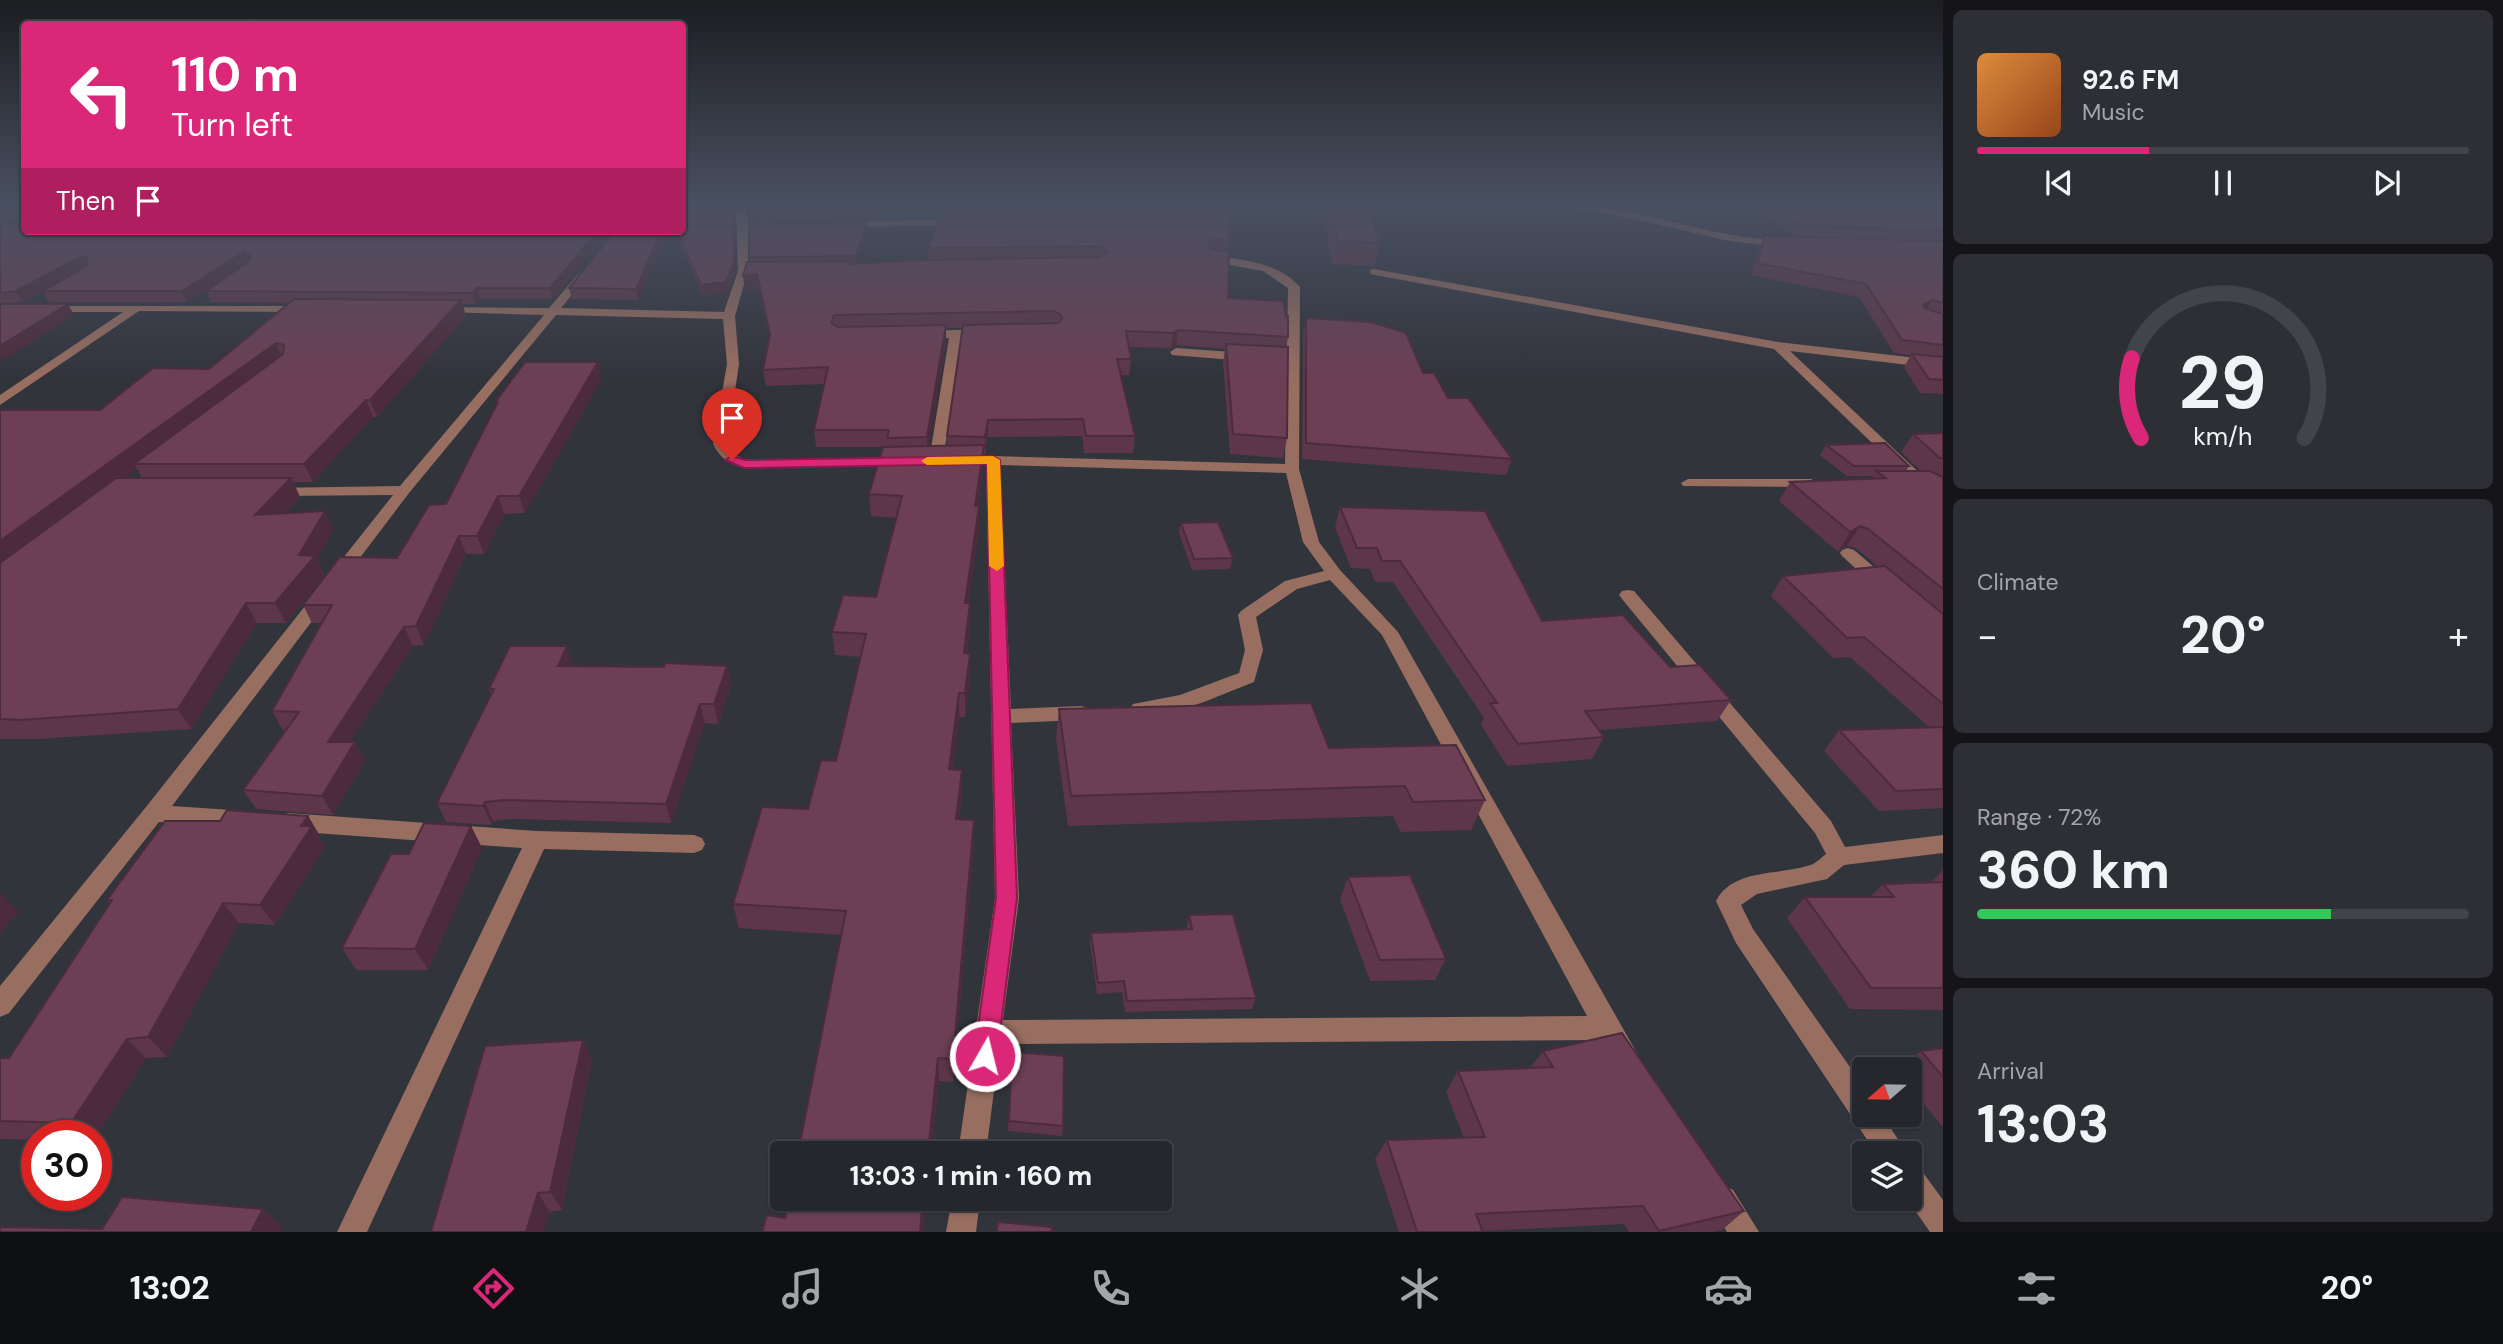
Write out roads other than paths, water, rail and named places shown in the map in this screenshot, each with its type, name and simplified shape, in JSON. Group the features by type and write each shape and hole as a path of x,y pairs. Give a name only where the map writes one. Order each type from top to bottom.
{"street":[{"path":"0,1004 154,813 404,490 592,263"},
{"path":"743,263 729,316 733,364 720,444 723,453 744,464 942,461 956,334"},
{"path":"1243,263 1275,272 1294,287 1292,309 1296,319 1288,360 1292,468 1311,542 1334,574 1389,632 1607,1028 1637,1073"},
{"path":"743,271 770,271"},
{"path":"1374,272 1778,346 1943,365"},
{"path":"191,308 210,295"},
{"path":"26,309 46,296"},
{"path":"0,401 136,308"},
{"path":"0,309 315,309"},
{"path":"425,309 729,316"},
{"path":"904,335 998,334"},
{"path":"1778,346 1923,484 1943,497"},
{"path":"1176,352 1255,358"},
{"path":"974,1141 1007,898 1001,716 987,460 1292,468"},
{"path":"1688,483 1826,483"},
{"path":"1895,484 1943,483"},
{"path":"253,491 404,490"},
{"path":"1848,553 1894,594"},
{"path":"1120,710 1158,708 1202,696 1247,677 1254,650 1247,615 1291,584 1334,574"},
{"path":"1628,594 1823,827 1839,857"},
{"path":"1001,716 1095,712"},
{"path":"154,813 537,840 694,844"},
{"path":"352,1232 537,840"},
{"path":"1852,1094 1744,936 1728,901 1751,886 1819,872 1839,857 1943,844"},
{"path":"989,1032 1607,1028"},
{"path":"1706,1175 1744,1232"},
{"path":"1922,1195 1943,1225"},
{"path":"961,1232 964,1211"}]}
